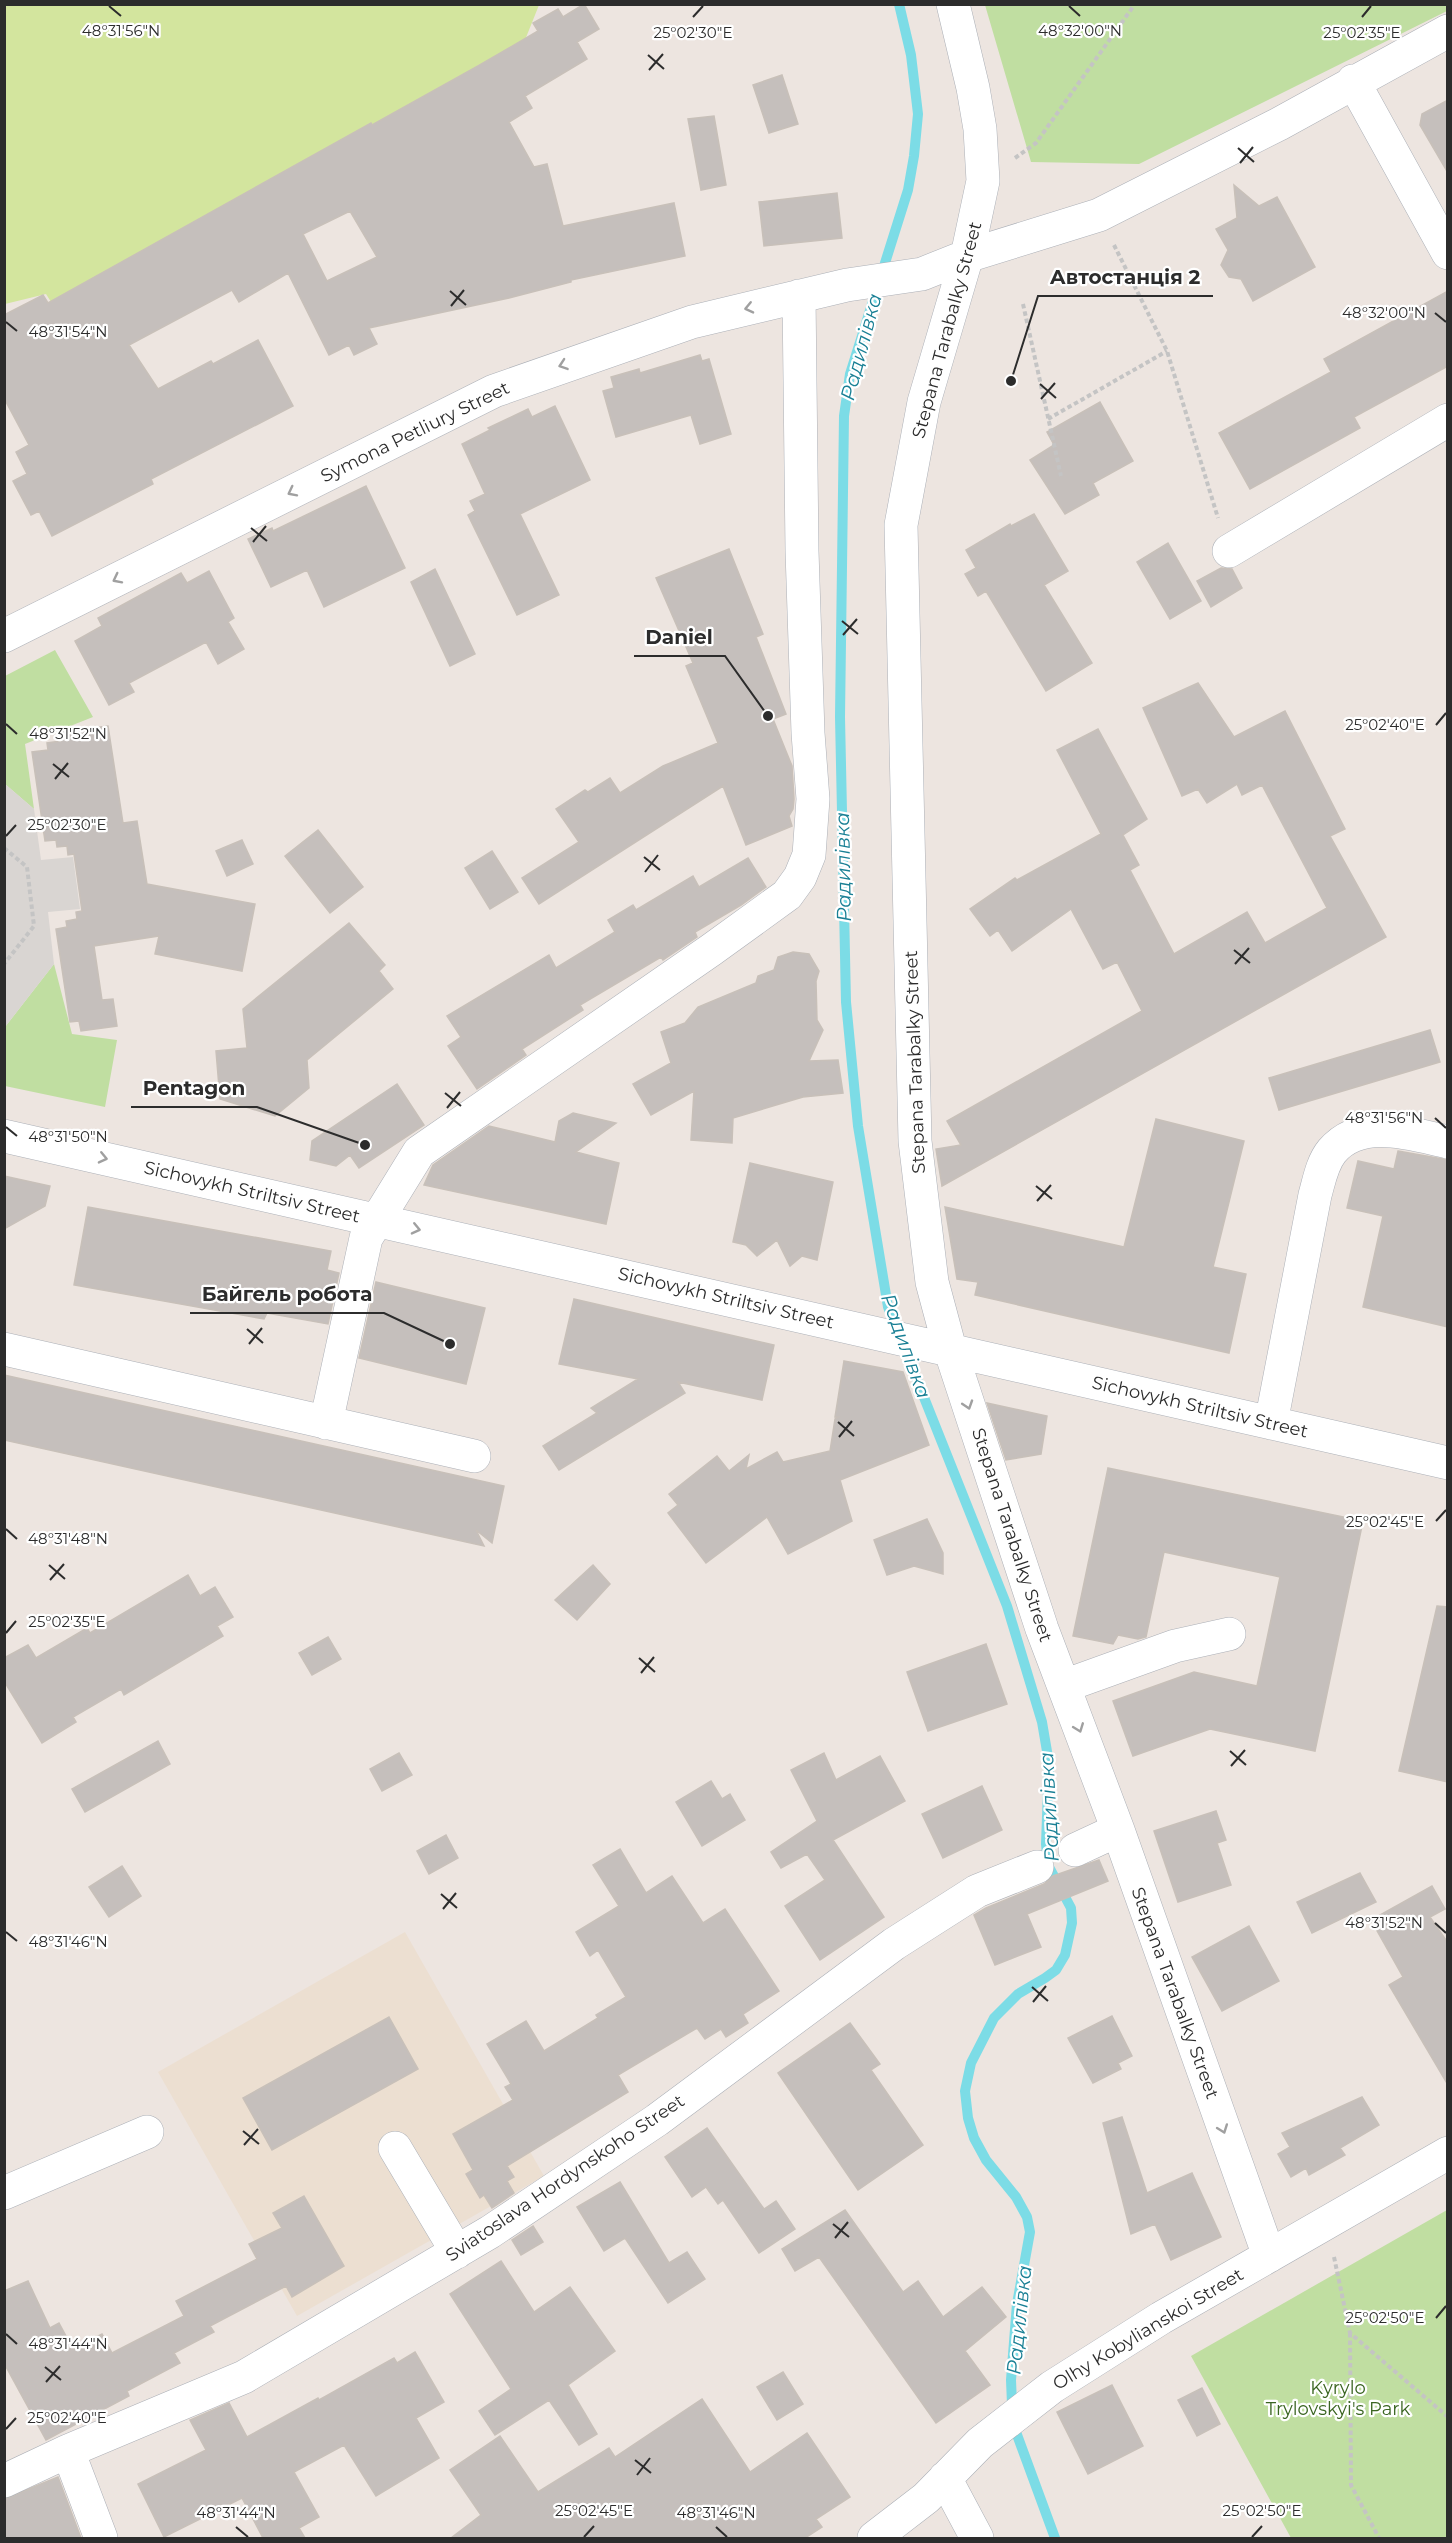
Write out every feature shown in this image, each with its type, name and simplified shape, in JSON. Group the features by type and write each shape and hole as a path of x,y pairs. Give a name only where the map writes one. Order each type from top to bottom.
{"street":[{"name":"Stepana Tarabalky Street","path":"953,4 973,88 980,129 982,181 967,256 924,402 901,525 915,1141 932,1282 937,1346 1118,1830 1269,2256"},
{"path":"967,256 1099,215 1279,124 1353,81 1448,31"},
{"path":"1353,81 1448,252"},
{"name":"Symona Petliury Street","path":"4,636 494,391 692,322 847,285 922,274 967,256"},
{"path":"326,1423 366,1238 379,1220 399,1180 419,1152 711,950 787,895 800,877 809,855 813,799 808,733 802,563 799,296"},
{"path":"1229,551 1448,420"},
{"path":"1271,1424 1316,1195 1322,1171 1332,1152 1349,1138 1383,1130 1448,1142"},
{"name":"Sichovykh Striltsiv Street","path":"4,1136 1448,1463"},
{"path":"4,1349 474,1456"},
{"path":"1064,1686 1174,1646 1229,1634"},
{"path":"1075,1850 1118,1830"},
{"name":"Sviatoslava Hordynskoho Street","path":"4,2481 68,2451 244,2377 457,2252 657,2120 833,1987 933,1917 977,1891 1037,1867"},
{"path":"4,2193 147,2132"},
{"path":"395,2148 457,2252"},
{"name":"Olhy Kobylianskoi Street","path":"874,2538 912,2510 962,2459 1028,2404 1152,2323 1448,2153"},
{"path":"68,2451 101,2538"},
{"path":"945,2478 977,2538"}],"path":[{"path":"982,181 1036,143 1135,4"},
{"path":"1099,215 1167,351 1229,551"},
{"path":"1023,304 1061,476"},
{"path":"1048,419 1167,351"},
{"path":"4,848 27,867 34,926 4,964"},
{"path":"1326,2223 1350,2333 1351,2485 1379,2538"},
{"path":"1350,2333 1448,2417"}],"shaded area":[{"path":"5,784 34,809 41,860 73,857 80,909 48,912 54,964 5,1027"},
{"path":"405,1932 544,2176 297,2316 158,2072"}],"green space":[{"path":"1447,4 1447,11 1139,164 1031,162 985,5"},
{"path":"5,5 539,5 521,50 70,332 46,294 5,304"},
{"path":"55,650 93,717 25,744 34,809 5,784 5,676"},
{"path":"54,964 72,1034 117,1040 105,1107 5,1086 5,1027"},
{"name":"Kyrylo Trylovskyi's Park","path":"1447,2210 1447,2538 1291,2538 1191,2356"}],"building":[{"path":"584,4 599,29 577,42 587,59 525,96 532,108 509,122 534,167 547,164 563,226 674,203 685,256 571,280 571,282 509,298 369,328 377,344 354,355 349,345 329,355 288,273 239,302 232,290 129,345 158,389 211,361 213,364 258,340 293,406 151,479 153,484 52,536 39,511 31,515 13,481 27,474 16,452 29,445 4,398 4,315 43,295 48,303 478,66 538,31 533,23 558,9 563,17","holes":["350,211 377,257 327,281 303,234"]},
{"path":"782,75 798,124 769,133 753,85"},
{"path":"1448,100 1448,173 1420,125 1422,114"},
{"path":"714,116 726,185 701,190 688,119"},
{"path":"1234,185 1259,206 1277,197 1315,267 1253,301 1241,279 1229,277 1221,265 1228,250 1216,229 1237,218"},
{"path":"837,193 842,238 764,246 759,202"},
{"path":"1448,291 1448,366 1354,417 1360,428 1250,489 1219,433 1331,372 1324,359"},
{"path":"700,355 702,361 709,359 731,434 700,444 691,415 616,437 603,391 614,388 611,377 639,369 640,373"},
{"path":"1100,402 1133,461 1093,483 1099,495 1065,514 1030,460 1054,445 1047,432"},
{"path":"555,406 590,480 520,514 559,595 517,615 468,515 475,511 470,501 485,494 462,444 490,430 488,428 528,409 532,417"},
{"path":"366,486 405,568 324,607 307,570 271,587 248,539 272,528 273,531"},
{"path":"1034,514 1068,571 1044,585 1092,663 1046,691 986,591 978,596 965,574 976,568 966,550 1010,524 1011,526"},
{"path":"1168,543 1201,601 1170,619 1137,562"},
{"path":"729,549 763,634 756,637 786,714 773,719 792,766 794,799 793,809 789,816 792,826 746,845 723,786 539,904 522,878 579,842 556,809 585,790 588,792 610,778 620,793 663,766 718,743 686,666 693,663 656,578"},
{"path":"1221,568 1232,569 1242,588 1211,607 1197,581"},
{"path":"435,569 475,654 450,666 411,582"},
{"path":"209,571 234,618 228,622 244,649 218,664 206,642 129,683 134,692 109,705 75,641 102,626 98,618 181,573 187,583"},
{"path":"1198,683 1234,737 1285,711 1345,829 1330,836 1386,937 942,1186 936,1149 961,1145 947,1121 1142,1011 1117,962 1103,969 1071,909 1012,951 998,930 990,936 970,909 1015,878 1017,880 1101,834 1057,750 1098,729 1147,819 1123,835 1139,865 1130,870 1174,954 1247,912 1265,943 1327,908 1262,785 1242,795 1237,784 1207,803 1198,789 1182,796 1143,708"},
{"path":"108,726 123,823 137,821 147,884 255,904 242,971 155,954 159,936 94,946 102,1000 113,999 117,1026 81,1031 79,1021 70,1022 56,929 67,927 66,921 77,919 76,912 82,911 74,854 68,855 67,846 57,847 56,840 45,841 32,752 48,750 47,743 61,741 59,732"},
{"path":"318,830 363,887 330,913 285,856"},
{"path":"242,840 253,864 227,876 216,851"},
{"path":"492,851 518,892 490,909 465,868"},
{"path":"748,858 766,887 741,905 695,932 697,937 663,960 661,957 580,1005 583,1010 522,1049 526,1055 477,1089 448,1046 461,1037 447,1016 549,955 556,968 615,932 608,920 633,905 636,910 693,876 699,887"},
{"path":"349,923 385,965 379,971 393,989 307,1060 309,1088 275,1116 220,1099 216,1051 247,1048 243,1009"},
{"path":"793,952 809,954 819,971 816,981 817,1020 823,1030 809,1061 838,1060 843,1093 803,1097 733,1118 732,1143 691,1140 694,1091 651,1115 633,1084 671,1063 661,1032 685,1023 698,1007 756,983 758,976 774,970 778,957"},
{"path":"1430,1030 1440,1062 1279,1110 1269,1078"},
{"path":"397,1084 424,1125 359,1168 350,1155 336,1166 310,1160 312,1141"},
{"path":"573,1113 616,1123 576,1152 619,1163 606,1224 424,1185 433,1165 489,1126 555,1142 559,1121"},
{"path":"1156,1119 1244,1141 1213,1267 1246,1274 1229,1353 975,1295 978,1282 957,1279 945,1207 1124,1247"},
{"path":"1398,1151 1448,1160 1448,1327 1363,1307 1383,1216 1347,1208 1358,1161 1394,1169"},
{"path":"750,1163 833,1182 817,1260 802,1256 790,1266 777,1240 757,1256 746,1245 733,1242"},
{"path":"4,1176 50,1186 45,1206 4,1229"},
{"path":"88,1207 331,1251 327,1270 339,1273 328,1324 267,1313 264,1319 74,1285"},
{"path":"376,1282 485,1308 466,1384 359,1358"},
{"path":"574,1299 774,1345 762,1400 678,1382 685,1393 559,1470 543,1446 597,1413 591,1408 638,1379 559,1364"},
{"path":"844,1361 903,1372 929,1445 840,1480 852,1521 788,1554 767,1517 706,1563 668,1513 678,1505 669,1494 717,1456 729,1471 749,1455 746,1469 777,1452 783,1462 830,1451 835,1419 838,1417 835,1417"},
{"path":"4,1375 504,1486 492,1543 476,1530 484,1546 4,1440"},
{"path":"987,1403 1047,1416 1041,1454 1006,1460"},
{"path":"1108,1468 1363,1521 1315,1751 1210,1729 1133,1756 1113,1701 1194,1672 1257,1686 1280,1577 1164,1552 1146,1637 1138,1639 1118,1635 1113,1644 1073,1636"},
{"path":"927,1519 943,1553 943,1574 914,1566 887,1575 874,1540"},
{"path":"593,1565 610,1584 577,1620 555,1600"},
{"path":"188,1575 200,1596 215,1587 233,1617 217,1626 223,1636 124,1695 121,1689 73,1717 76,1722 42,1743 4,1681 4,1658 28,1645 36,1658 87,1628 90,1633"},
{"path":"1437,1606 1448,1607 1448,1782 1399,1771"},
{"path":"328,1637 341,1659 312,1675 299,1653"},
{"path":"986,1644 1007,1704 928,1731 907,1672"},
{"path":"158,1741 170,1764 85,1812 72,1789"},
{"path":"399,1753 412,1775 382,1791 370,1769"},
{"path":"824,1753 836,1780 880,1756 905,1801 833,1840 884,1917 820,1960 785,1906 825,1880 807,1854 781,1868 771,1852 817,1821 791,1770"},
{"path":"711,1781 722,1799 730,1794 745,1820 702,1846 676,1802"},
{"path":"982,1786 1002,1830 943,1858 922,1814"},
{"path":"1216,1811 1226,1840 1217,1843 1231,1885 1178,1902 1154,1831"},
{"path":"446,1835 458,1858 429,1874 417,1851"},
{"path":"620,1849 646,1893 672,1876 703,1923 725,1909 779,1991 743,2014 748,2023 726,2037 721,2029 705,2039 697,2028 618,2075 628,2092 507,2166 514,2177 507,2181 514,2193 492,2208 484,2195 480,2198 466,2174 473,2170 453,2134 513,2100 505,2087 511,2084 487,2044 526,2021 544,2051 598,2018 596,2015 626,1997 598,1950 590,1956 576,1932 619,1906 593,1865"},
{"path":"1099,1860 1108,1881 1027,1914 1041,1947 995,1965 974,1915 1044,1884 1053,1876"},
{"path":"122,1866 141,1896 109,1917 89,1887"},
{"path":"1360,1873 1376,1902 1312,1933 1297,1902"},
{"path":"1432,1886 1445,1909 1430,1917 1448,1943 1448,2085 1389,1985 1403,1977 1371,1920"},
{"path":"1249,1926 1279,1981 1222,2011 1192,1957"},
{"path":"1112,2016 1132,2056 1118,2063 1121,2069 1093,2083 1068,2038"},
{"path":"389,2017 418,2069 272,2150 243,2098"},
{"path":"850,2023 880,2064 871,2070 923,2145 858,2190 778,2073"},
{"path":"1362,2097 1379,2125 1340,2148 1345,2155 1309,2175 1306,2168 1291,2177 1278,2154 1290,2147 1282,2133"},
{"path":"1122,2117 1147,2193 1192,2173 1221,2237 1171,2260 1155,2224 1131,2234 1103,2123"},
{"path":"707,2128 764,2209 776,2201 795,2229 759,2253 723,2200 718,2204 706,2187 692,2197 665,2157"},
{"path":"620,2182 669,2263 687,2252 705,2279 668,2303 625,2238 604,2251 577,2207"},
{"path":"304,2196 344,2266 292,2297 286,2286 210,2326 214,2332 174,2353 180,2363 127,2391 129,2396 46,2440 4,2363 4,2291 28,2281 50,2328 59,2323 73,2349 102,2334 112,2353 184,2316 176,2301 257,2259 249,2244 282,2228 273,2213"},
{"path":"845,2210 903,2292 918,2281 943,2317 982,2287 1006,2317 965,2351 990,2385 936,2423 819,2257 795,2271 782,2249"},
{"path":"533,2226 543,2242 521,2255 512,2240"},
{"path":"501,2261 534,2312 570,2287 615,2351 568,2385 597,2434 579,2445 549,2400 495,2435 479,2411 511,2389 450,2294"},
{"path":"415,2352 444,2402 416,2418 439,2458 376,2496 344,2445 294,2472 319,2517 299,2528 305,2538 263,2538 242,2498 164,2537 138,2484 206,2450 190,2420 229,2403 247,2437 394,2358 397,2363"},
{"path":"783,2372 803,2404 777,2420 757,2387"},
{"path":"1112,2385 1143,2446 1088,2474 1057,2412"},
{"path":"1202,2388 1220,2424 1197,2436 1178,2400"},
{"path":"702,2399 750,2472 807,2433 850,2497 816,2519 822,2527 805,2538 451,2538 481,2515 450,2470 500,2436 538,2492 609,2448 615,2457"},
{"path":"58,2477 81,2538 4,2538 4,2499"}],"waterway":[{"name":"Радилівка","path":"899,4 911,55 918,114 914,156 908,190 850,374 844,416 840,717 846,1002 858,1126 888,1307 1007,1606 1042,1722 1049,1763 1046,1844 1048,1865 1071,1908 1072,1923 1065,1955 1056,1970 1018,1994 994,2018 971,2063 965,2091 968,2118 974,2138 986,2160 1016,2197 1027,2217 1030,2232 1017,2304 1011,2380 1012,2404 1016,2432 1055,2538"}],"place":[{"name":"Автостанція 2","path":"1011,381"},
{"name":"Daniel","path":"768,716"},
{"name":"Pentagon","path":"365,1145"},
{"name":"Байгель робота","path":"450,1344"}]}
